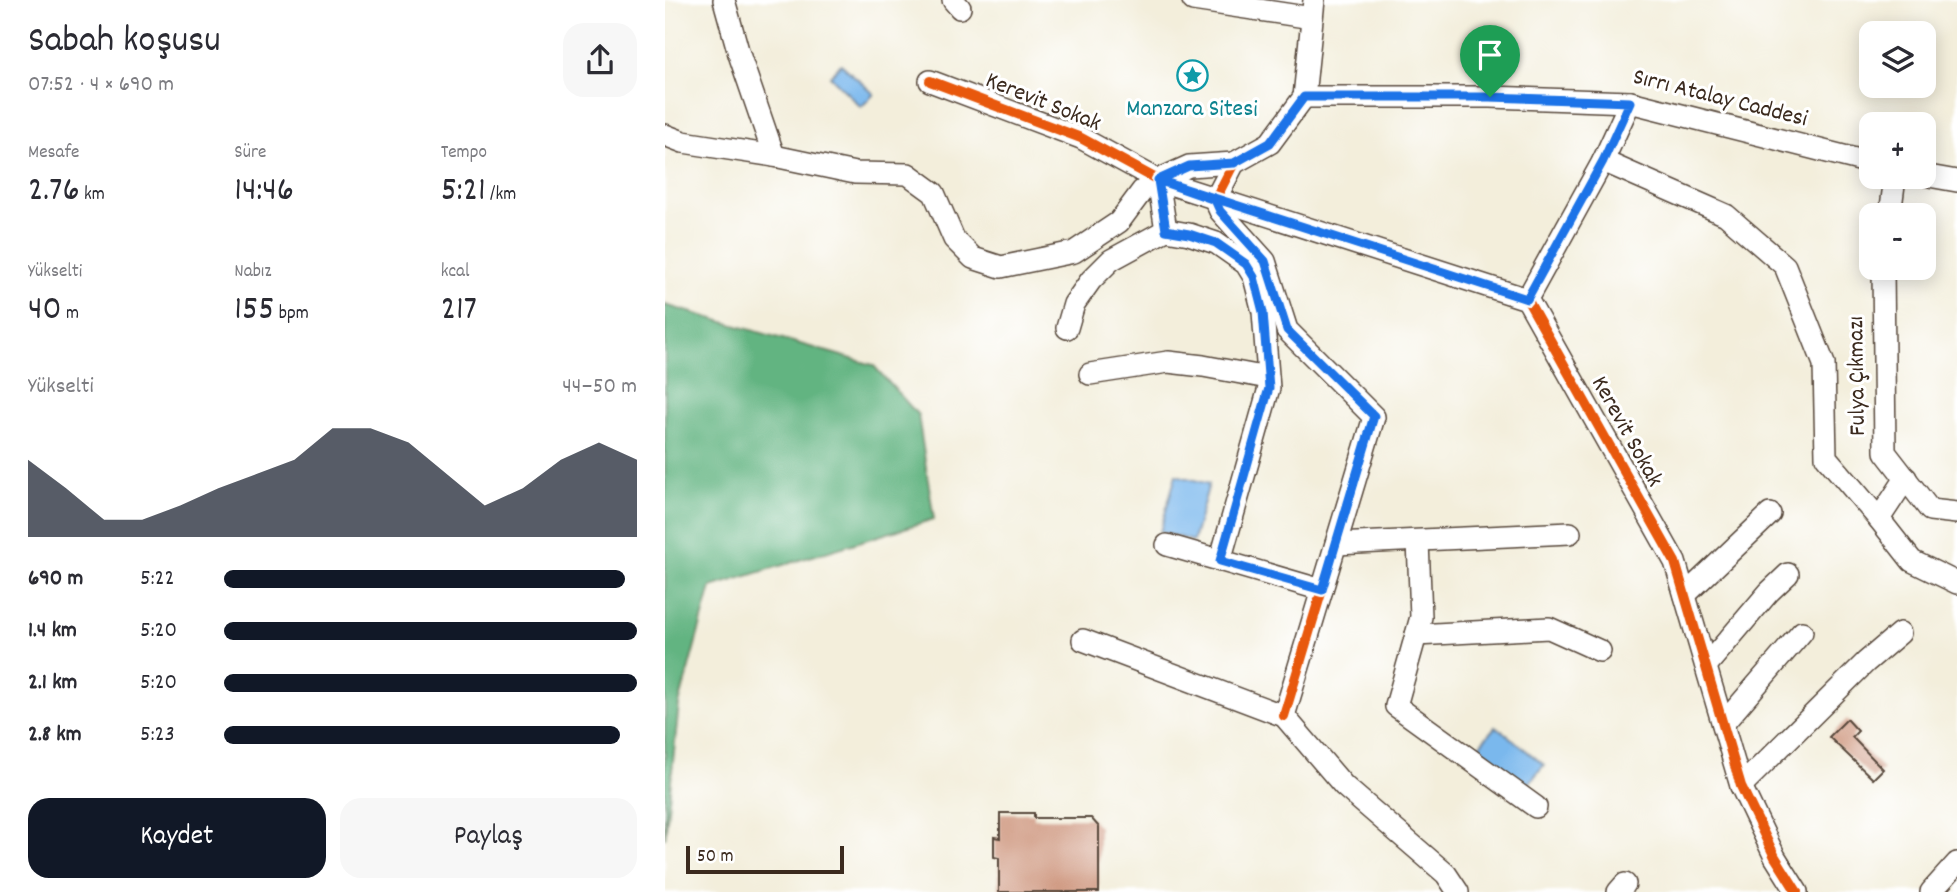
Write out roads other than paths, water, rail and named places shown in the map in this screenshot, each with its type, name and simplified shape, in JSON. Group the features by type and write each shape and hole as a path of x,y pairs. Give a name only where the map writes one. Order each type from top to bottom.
{"street":[{"path":"724,0 739,54 774,156"},
{"path":"665,135 683,142 774,156 855,173 908,174 934,193 954,239 973,258 1001,267 1074,252 1119,222 1142,191 1158,180 1189,166 1234,163 1270,143 1304,97 1313,9 1193,0"},
{"name":"Kerevit Sokak","path":"930,81 1080,138 1158,180 1527,299 1675,562 1741,786 1775,857 1797,892"},
{"name":"Sırrı Atalay Caddesi","path":"1304,97 1490,97 1630,102 1859,160"},
{"path":"1527,299 1603,161 1630,102"},
{"name":"Fulya Çıkmazı","path":"1603,161 1726,215 1785,266 1824,364 1826,457 1912,562 1957,583"},
{"path":"1234,163 1215,200 1220,211 1265,261 1287,330 1374,416 1284,716"},
{"path":"1936,177 1957,181"},
{"path":"1158,180 1166,230"},
{"path":"1067,328 1074,304 1091,280 1111,260 1166,230 1216,243 1246,264 1254,277 1263,312 1269,388 1220,561"},
{"name":"Fulya Çıkmazı","path":"1883,280 1885,452 1930,510 1957,513"},
{"path":"1090,374 1168,362 1268,378"},
{"path":"1879,519 1906,478"},
{"path":"1685,595 1770,514"},
{"path":"1336,544 1570,533"},
{"path":"1418,541 1421,617 1397,706 1536,807"},
{"path":"1167,545 1322,590"},
{"path":"1706,666 1769,592 1788,574"},
{"path":"1416,635 1549,628 1600,651"},
{"path":"1723,724 1802,632"},
{"path":"1741,786 1865,662 1900,633"},
{"path":"1083,640 1284,716 1344,786 1452,883 1470,892"},
{"path":"1931,892 1957,863"}],"water":[{"path":"841,64 874,94 861,107 830,76"},
{"path":"1176,475 1209,484 1193,541 1160,532"},
{"path":"1496,726 1544,765 1525,788 1477,748"}],"place":[{"name":"Manzara Sitesi","path":"1192,76"}]}
